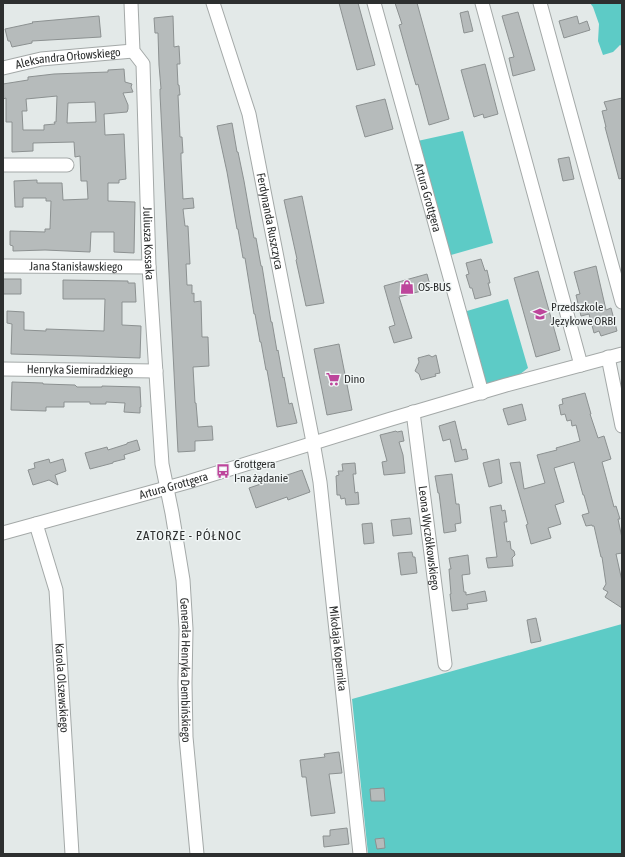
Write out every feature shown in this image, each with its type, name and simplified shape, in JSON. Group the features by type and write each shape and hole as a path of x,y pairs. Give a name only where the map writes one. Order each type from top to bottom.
{"street":[{"path":"132,3 133,52"},
{"name":"Ferdynanda Ruszczyca","path":"213,3 249,114 314,442"},
{"name":"Artura Grottgera","path":"374,3 482,393"},
{"path":"482,3 581,365"},
{"path":"540,3 622,302"},
{"name":"Aleksandra Orłowskiego","path":"3,68 41,59 133,52"},
{"name":"Juliusza Kossaka","path":"133,52 143,64 149,267 162,464 166,488"},
{"path":"3,165 67,165"},
{"name":"Jana Stanisławskiego","path":"3,266 149,267"},
{"name":"Artura Grottgera","path":"3,533 166,488 413,412 622,354"},
{"path":"608,357 622,426"},
{"name":"Henryka Siemiradzkiego","path":"3,369 156,371"},
{"name":"Leona Wyczółkowskiego","path":"413,412 445,664"},
{"name":"Mikołaja Kopernika","path":"314,442 320,482 360,854"},
{"name":"Generała Henryka Dembińskiego","path":"166,488 172,513 183,580 186,629 186,737 198,854"},
{"name":"Karola Olszewskiego","path":"36,524 56,590 72,854"}],"shaded area":[{"path":"590,3 622,3 622,46 620,45 613,52 603,55 598,41 599,24"},
{"path":"463,131 493,243 444,257 413,142"},
{"path":"508,299 528,368 506,385 482,393 460,313"},
{"path":"622,624 622,854 368,854 352,699"}],"building":[{"path":"339,3 358,3 375,65 357,70"},
{"path":"395,3 417,3 449,119 429,125 418,84 416,85 399,25 402,24"},
{"path":"468,11 473,31 464,33 460,13"},
{"path":"518,12 535,70 513,76 509,58 514,57 502,16"},
{"path":"99,16 101,37 32,41 32,43 12,47 10,41 8,41 5,29 33,23 32,22"},
{"path":"173,16 174,47 179,46 180,64 177,64 180,95 178,95 180,137 182,137 183,153 181,153 181,159 183,199 193,198 194,208 183,209 185,226 188,226 190,264 186,264 187,285 192,285 194,302 201,301 202,337 208,337 209,366 193,367 195,403 198,427 212,426 213,440 195,441 195,451 178,452 158,33 155,33 154,18"},
{"path":"577,16 579,24 587,21 590,30 564,38 559,21"},
{"path":"485,64 498,114 484,118 483,114 474,117 461,70"},
{"path":"124,69 125,82 132,84 131,87 133,92 123,93 128,105 127,112 104,114 105,135 124,134 126,179 119,180 119,183 108,183 108,201 135,202 134,253 114,252 114,232 91,232 90,252 45,250 13,251 13,246 10,245 10,231 45,232 45,229 50,229 51,201 46,201 46,198 23,198 23,207 15,207 14,181 37,180 37,183 62,183 63,200 88,199 87,181 81,181 80,156 75,157 74,142 33,143 33,151 12,152 12,122 6,122 6,98 3,99 3,84 28,80 28,77 54,74 108,72 108,70","holes":["57,96 55,124 44,125 44,130 23,130 22,111 27,111 26,99","95,102 96,122 67,123 68,103"]},
{"path":"622,98 622,178 619,179 602,111 607,110 604,102"},
{"path":"385,99 393,129 365,137 356,106"},
{"path":"232,123 254,238 256,238 262,266 277,351 278,350 289,404 292,403 297,423 277,427 267,370 254,314 245,258 243,258 217,126"},
{"path":"569,157 574,179 563,181 558,159"},
{"path":"302,196 324,303 306,306 284,200"},
{"path":"481,259 485,271 487,270 491,295 475,299 466,275 469,274 466,263"},
{"path":"596,266 606,310 611,308 617,331 601,336 599,331 594,333 589,314 581,316 576,295 580,294 574,272"},
{"name":"Przedszkole Językowe ORBI","path":"538,271 560,350 536,357 514,278"},
{"path":"427,274 430,285 424,287 425,290 399,297 412,338 394,343 389,327 395,325 384,286"},
{"path":"3,279 21,279 21,294 3,294"},
{"path":"63,280 128,281 128,283 135,283 136,302 122,302 122,325 141,326 140,358 11,354 12,324 7,323 7,311 24,312 24,330 46,331 46,329 104,331 105,299 63,299"},
{"name":"Dino","path":"339,344 352,410 327,415 314,349"},
{"path":"429,355 432,357 436,355 440,373 435,374 436,376 421,380 419,374 415,371 419,362 418,358"},
{"path":"12,382 75,385 77,387 140,387 140,413 124,412 125,403 106,402 106,404 90,404 90,402 64,402 64,407 46,407 46,411 11,410"},
{"path":"585,393 598,438 604,436 611,459 602,462 614,507 616,506 620,519 618,519 622,538 622,553 616,554 622,581 622,608 605,597 608,592 603,589 606,584 602,557 594,526 586,526 582,515 589,513 574,462 554,468 564,502 555,505 561,524 548,528 551,538 531,544 526,525 528,524 510,463 520,462 524,489 545,483 537,455 557,450 556,448 580,441 576,425 572,426 571,420 567,421 565,414 561,415 559,405 563,404 562,399"},
{"path":"522,404 526,420 508,425 503,409"},
{"path":"455,421 462,450 466,449 468,459 455,462 450,439 443,441 439,426"},
{"path":"402,431 404,441 399,442 403,455 405,473 384,475 382,462 387,461 380,435"},
{"path":"137,440 140,450 124,455 125,459 90,469 85,453 107,447 108,450"},
{"path":"49,459 50,463 63,459 66,471 55,475 58,485 49,480 33,485 28,470 35,468 34,463"},
{"path":"499,459 502,483 489,487 483,463"},
{"path":"355,463 356,474 353,474 355,493 358,492 359,504 346,505 345,498 341,499 340,495 337,495 336,476 339,475 338,471 343,471 342,464"},
{"path":"302,470 310,492 288,500 287,497 256,508 249,488"},
{"path":"452,474 456,504 459,504 461,523 455,524 456,531 444,533 439,493 435,476"},
{"path":"501,505 502,511 505,510 507,522 504,522 507,542 510,541 511,549 514,551 515,555 512,558 513,566 488,568 486,558 497,557 490,507"},
{"path":"410,518 412,534 393,536 391,520"},
{"path":"372,523 374,543 364,544 362,524"},
{"path":"412,552 413,557 415,557 417,573 401,575 398,553"},
{"path":"468,555 470,574 462,575 464,592 466,592 466,595 485,591 487,601 467,604 468,609 452,611 449,569 451,569 449,558"},
{"path":"536,618 541,641 531,643 527,620"},
{"path":"339,752 342,773 329,774 335,813 311,816 306,777 302,777 300,760 325,757 324,754"},
{"path":"384,788 385,801 371,801 370,789"},
{"path":"347,828 349,844 324,847 323,836 330,836 330,830"},
{"path":"384,838 385,848 377,849 375,839"}],"place":[{"name":"OS-BUS","path":"407,287"},
{"name":"Przedszkole Językowe ORBI","path":"540,314"},
{"name":"Dino","path":"333,379"},
{"name":"Grottgera I-na żądanie","path":"223,471"}],"district":[{"name":"ZATORZE - PÓŁNOC","path":"189,535"}]}
